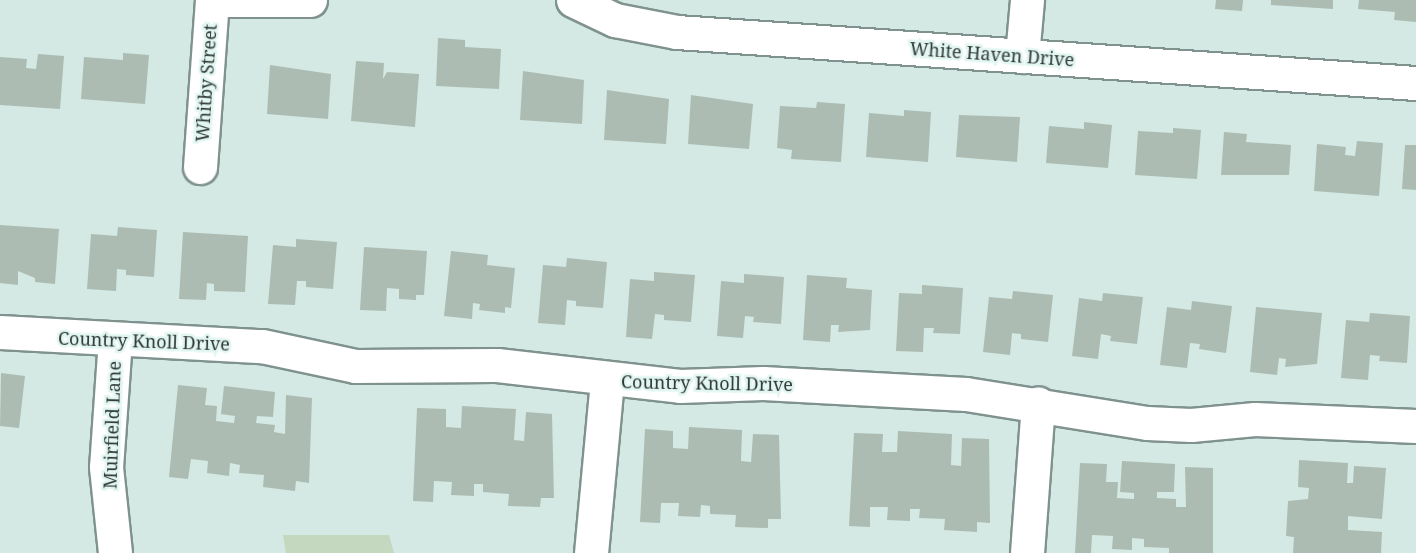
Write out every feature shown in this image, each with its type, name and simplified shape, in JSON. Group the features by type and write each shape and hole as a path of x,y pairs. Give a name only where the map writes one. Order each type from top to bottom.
{"street":[{"name":"Whitby Street","path":"200,167 212,0"},
{"path":"222,0 310,0"},
{"name":"White Haven Drive","path":"573,0 615,20 656,30 1416,83"},
{"path":"1021,56 1027,0"},
{"name":"Country Knoll Drive","path":"0,332 262,346 355,366 497,365 607,380 680,386 815,385 1038,403 1147,423 1191,425 1255,419 1416,426"},
{"name":"Muirfield Lane","path":"115,339 106,467 115,553"},
{"path":"591,553 607,380"},
{"path":"1027,553 1038,403"}],"green space":[{"path":"283,535 389,535 394,553 286,553"}],"building":[{"path":"1216,0 1243,0 1242,11 1215,9"},
{"path":"1271,0 1333,0 1333,9 1271,5"},
{"path":"1359,0 1416,0 1416,22 1394,20 1395,12 1358,9"},
{"path":"438,38 465,40 465,47 501,49 499,89 436,86"},
{"path":"123,53 149,55 145,104 81,99 84,57 123,60"},
{"path":"38,54 64,56 60,109 0,105 0,57 27,59 26,68 36,69"},
{"path":"356,61 384,63 383,79 387,72 419,74 415,127 351,121"},
{"path":"270,65 331,74 328,119 267,114"},
{"path":"523,71 584,80 582,124 520,120"},
{"path":"607,90 669,99 666,144 604,140"},
{"path":"691,95 753,104 749,149 688,144"},
{"path":"817,102 845,104 841,162 791,159 792,150 777,148 780,106 816,108"},
{"path":"904,110 931,112 928,162 866,157 869,113 904,116"},
{"path":"959,115 1020,117 1017,162 956,157"},
{"path":"1084,122 1112,125 1108,168 1046,163 1049,126 1084,129"},
{"path":"1173,128 1201,130 1197,179 1135,175 1138,131 1173,133"},
{"path":"1224,132 1247,134 1246,142 1291,145 1289,175 1221,175"},
{"path":"1357,141 1383,143 1379,196 1314,191 1317,144 1346,147 1345,155 1355,156"},
{"path":"1405,145 1416,145 1416,190 1402,189"},
{"path":"0,225 59,229 55,284 35,282 35,278 18,271 18,285 0,283"},
{"path":"118,227 157,230 154,277 126,275 126,270 117,269 116,291 87,289 91,234 117,236"},
{"path":"183,232 248,236 245,292 214,291 214,284 207,283 206,300 179,299"},
{"path":"296,239 337,242 333,289 306,287 306,281 297,281 295,305 268,304 273,245 296,247"},
{"path":"364,247 427,251 424,295 416,295 416,300 399,299 399,289 387,288 386,311 360,310"},
{"path":"451,251 488,255 487,265 515,268 511,308 505,307 505,313 479,310 480,304 473,303 472,319 444,316"},
{"path":"567,258 607,262 603,308 576,306 576,301 567,300 565,325 538,323 543,265 566,267"},
{"path":"654,272 695,275 691,322 664,320 664,315 655,314 652,339 626,337 630,279 654,281"},
{"path":"744,274 784,277 781,324 753,322 754,317 745,316 743,338 717,336 721,281 744,283"},
{"path":"807,275 847,278 846,288 872,290 870,330 838,332 839,325 831,325 830,342 803,340"},
{"path":"922,285 963,288 960,334 933,333 934,328 924,328 923,352 896,351 899,293 922,294"},
{"path":"1013,291 1053,295 1048,342 1021,339 1021,334 1012,333 1010,355 983,352 989,297 1012,299"},
{"path":"1103,293 1143,297 1137,344 1110,341 1111,336 1101,334 1098,359 1072,356 1079,298 1102,301"},
{"path":"1192,301 1232,306 1226,353 1199,349 1200,344 1190,343 1187,368 1160,365 1167,307 1191,310"},
{"path":"1256,307 1322,313 1317,364 1285,367 1286,359 1279,358 1277,375 1250,372"},
{"path":"1370,313 1410,316 1407,363 1379,361 1380,356 1370,355 1368,380 1341,378 1346,320 1369,322"},
{"path":"1,373 25,376 19,428 0,426"},
{"path":"178,385 207,388 205,405 217,406 216,421 234,423 235,416 221,414 224,386 275,392 273,417 257,416 256,423 275,425 274,432 285,434 286,395 312,398 309,483 296,481 295,491 263,487 264,475 239,473 240,465 230,463 229,476 207,473 208,461 191,459 188,479 169,477"},
{"path":"462,406 516,409 514,440 524,441 526,412 552,414 554,498 541,498 540,507 508,506 509,494 483,492 483,484 474,484 474,496 451,495 452,482 434,481 433,502 413,501 417,408 446,409 446,427 461,428"},
{"path":"689,427 742,430 741,461 751,462 753,434 779,435 781,519 768,519 768,528 735,527 736,515 710,514 710,506 701,505 700,517 678,516 679,503 661,503 660,523 640,522 645,429 673,431 673,448 688,449"},
{"path":"898,431 952,434 951,465 961,466 962,438 989,439 990,523 977,522 977,532 944,530 945,519 919,518 920,509 910,509 910,521 887,520 888,507 870,507 870,527 849,526 854,433 883,434 882,452 897,452"},
{"path":"1299,460 1348,463 1347,483 1353,483 1354,466 1386,468 1382,519 1348,516 1348,530 1382,532 1381,553 1293,553 1294,537 1286,536 1288,501 1308,499 1309,488 1298,487"},
{"path":"1122,461 1175,464 1174,492 1157,492 1157,498 1176,499 1176,507 1186,507 1185,467 1213,468 1213,553 1169,553 1169,548 1144,547 1144,539 1132,538 1132,550 1112,549 1113,536 1092,535 1091,553 1075,553 1080,463 1107,464 1106,482 1118,482 1117,498 1134,499 1134,493 1120,492"}]}
